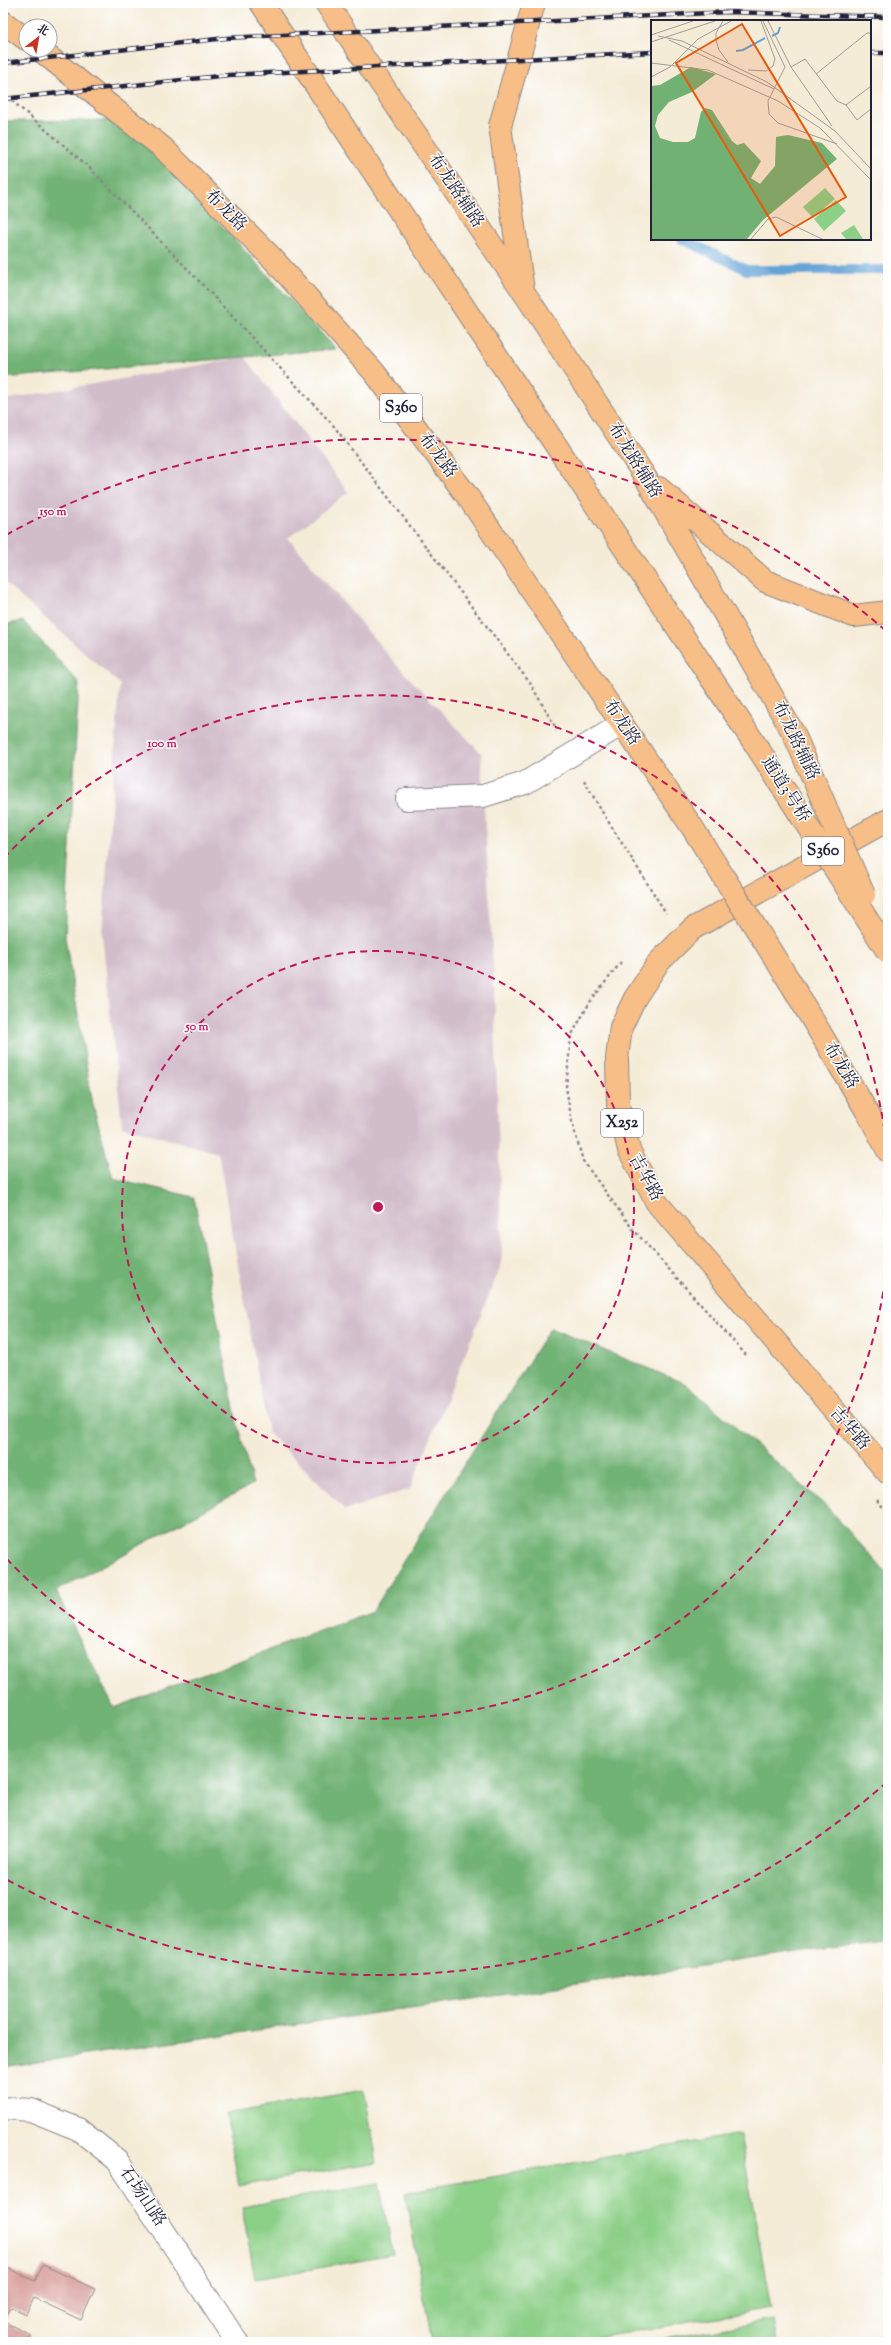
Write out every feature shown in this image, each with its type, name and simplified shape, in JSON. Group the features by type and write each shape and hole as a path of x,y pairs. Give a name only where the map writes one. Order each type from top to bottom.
{"main road":[{"name":"通道3号桥","path":"261,3 759,750 888,951"},
{"name":"布龙路辅路","path":"326,3 523,291 644,475 794,734 888,951"},
{"path":"523,291 500,126 534,3"},
{"path":"3,22 18,34"},
{"name":"布龙路","path":"50,58 163,148 274,260 374,372 468,497 692,827 790,982 869,1115 888,1151"},
{"path":"644,475 765,582 854,616 888,612"},
{"name":"吉华路","path":"888,820 692,929 658,963 635,998 621,1027 617,1058 618,1106 629,1150 657,1203 888,1473"}],"street":[{"path":"407,799 483,796 525,783 622,724"},
{"name":"石场山路","path":"3,2108 31,2110 78,2129 117,2160 237,2342"}],"path":[{"path":"3,93 89,167 202,284 333,425 530,683"}],"shaded area":[{"path":"245,357 348,492 288,538 394,662 481,753 494,984 502,1263 410,1489 345,1510 268,1432 218,1153 122,1126 102,934 120,684 3,581 3,400"}],"green space":[{"path":"124,120 336,349 3,378 3,121"},
{"path":"23,621 79,683 65,937 93,1105 113,1178 194,1197 236,1419 253,1484 56,1591 114,1708 372,1611 550,1328 686,1384 827,1507 888,1575 888,1939 3,2067 3,625"},
{"path":"364,2090 377,2162 239,2186 226,2114"},
{"path":"740,2134 771,2308 572,2342 432,2342 405,2192"},
{"path":"379,2183 393,2255 255,2279 242,2207"},
{"path":"773,2320 777,2342 646,2342"}],"building":[{"path":"43,2265 95,2289 81,2320 34,2298 26,2314 11,2307 4,2322 31,2335 28,2342 3,2342 3,2266 35,2281"}],"waterway":[{"path":"684,240 747,270 888,270"}],"railway":[{"path":"3,63 226,38 728,12 888,17"},
{"path":"3,99 229,75 651,52"},
{"path":"871,53 888,53"}]}
